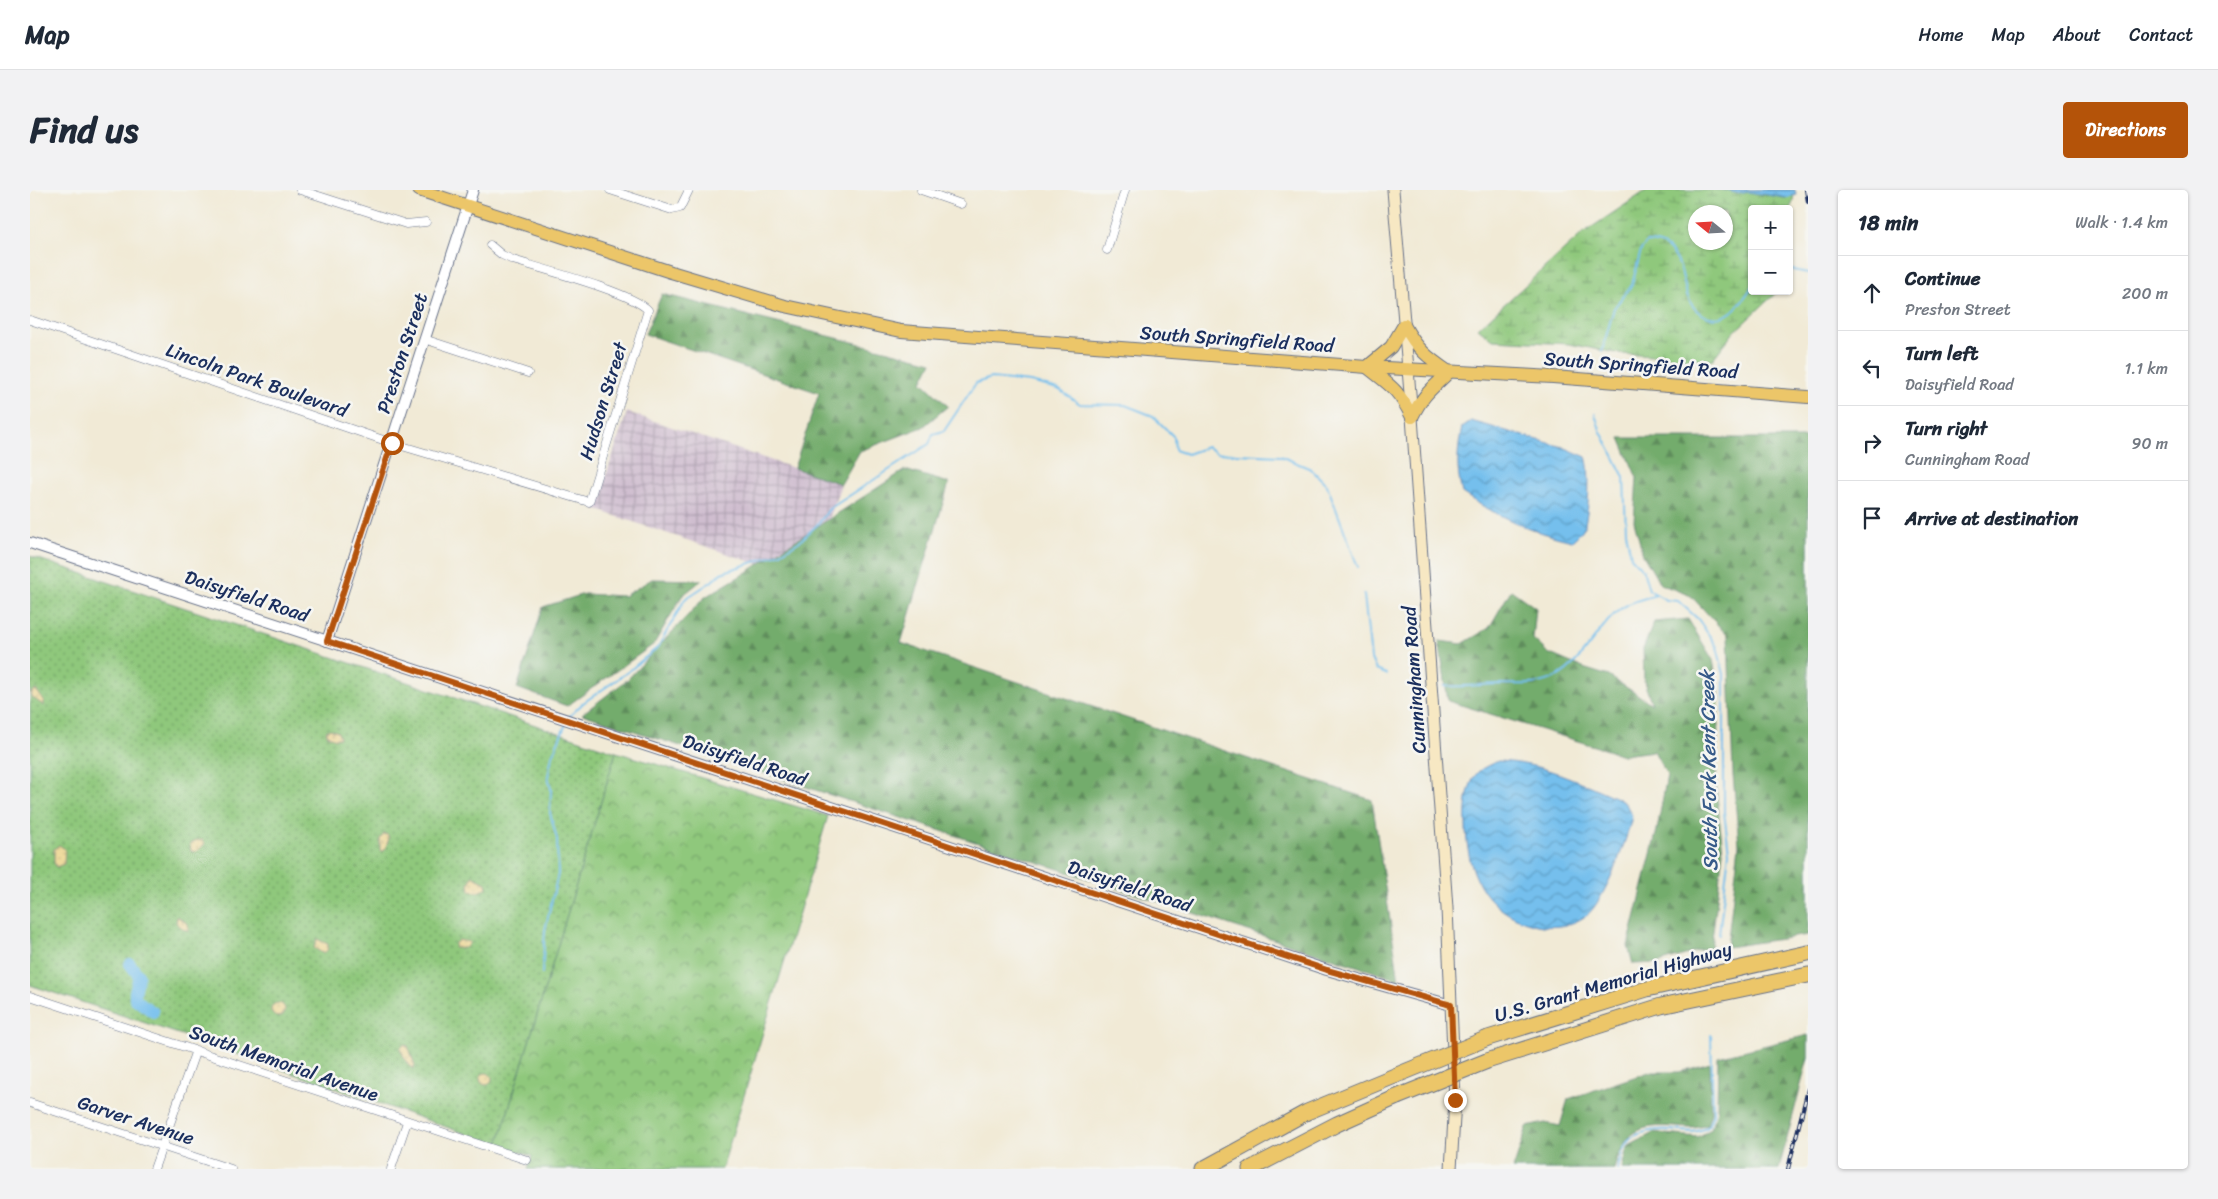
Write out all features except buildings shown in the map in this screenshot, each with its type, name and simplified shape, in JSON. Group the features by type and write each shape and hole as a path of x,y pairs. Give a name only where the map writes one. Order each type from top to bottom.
{"highway":[{"name":"U.S. Grant Memorial Highway","path":"1204,1169 1308,1112 1488,1038 1647,989 1744,965 1808,953"},
{"name":"U.S. Grant Memorial Highway","path":"1250,1169 1337,1124 1397,1097 1488,1061 1661,1006 1808,975"}],"main road":[{"name":"South Springfield Road","path":"419,190 671,272 784,306 901,331 1367,367 1554,377 1808,397"},
{"name":"Cunningham Road","path":"1393,190 1409,370 1437,752 1455,1100 1451,1169"},
{"path":"1404,325 1391,347 1367,367 1393,386 1401,396 1412,417"},
{"path":"1404,325 1415,345 1427,357 1449,372 1436,386 1426,392 1412,417"}],"street":[{"path":"300,190 406,224 426,222"},
{"name":"Preston Street","path":"327,641 473,190"},
{"path":"610,190 672,210 680,208 688,190"},
{"path":"921,190 961,204"},
{"path":"1107,250 1125,190"},
{"name":"Hudson Street","path":"490,246 502,255 514,260 641,302 648,310 589,502"},
{"name":"Lincoln Park Boulevard","path":"30,320 392,443 589,502"},
{"path":"424,339 528,372"},
{"name":"Daisyfield Road","path":"30,543 1327,970 1451,1005"},
{"name":"South Memorial Avenue","path":"30,996 407,1122 527,1160"},
{"path":"154,1169 196,1050"},
{"name":"Garver Avenue","path":"30,1102 231,1169"},
{"path":"391,1169 407,1122"}],"shaded area":[{"path":"627,412 841,484 808,581 595,509"}],"green space":[{"path":"1647,190 1795,190 1792,205 1748,205 1748,295 1774,295 1734,332 1712,360 1622,354 1569,344 1493,340 1478,328 1583,233"},
{"path":"662,294 932,362 922,382 948,406 923,427 860,451 841,484 794,468 819,393 645,334"},
{"path":"1620,438 1808,438 1808,935 1727,947 1739,845 1733,775 1728,636 1691,596 1660,584 1643,555 1634,521 1637,478"},
{"path":"905,470 949,483 901,643 1372,800 1399,980 582,714 627,680 705,597"},
{"path":"30,556 616,752 498,1145 200,1041 30,985"},
{"path":"652,579 702,580 682,596 654,644 567,706 517,688 543,607 584,594 624,596"},
{"path":"1511,590 1536,608 1533,639 1548,653 1583,668 1609,676 1652,704 1644,682 1643,649 1654,622 1688,619 1713,660 1719,692 1716,786 1723,852 1711,947 1659,963 1633,964 1628,946 1657,830 1667,775 1654,751 1623,755 1448,701 1439,641 1462,644 1489,628"},
{"path":"616,752 828,816 722,1169 528,1169 532,1156 498,1145"},
{"path":"1808,1035 1808,1058 1779,1169 1622,1169 1627,1147 1653,1133 1698,1137 1711,1129 1717,1111 1718,1057"},
{"path":"1710,1063 1711,1113 1707,1125 1696,1128 1663,1126 1642,1129 1629,1138 1623,1146 1614,1169 1513,1169 1527,1127 1545,1123 1560,1126 1568,1099 1649,1072 1679,1072"}],"sand":[{"path":"34,690 37,691 44,701 44,706 32,697 31,693"},
{"path":"330,729 338,732 340,738 335,739 327,735 326,731"},
{"path":"384,834 388,835 389,839 384,851 380,851 380,839"},
{"path":"197,840 203,840 205,844 196,852 191,851 190,844"},
{"path":"59,845 65,849 64,864 56,867 54,849"},
{"path":"472,876 486,883 487,888 478,892 470,891 469,884"},
{"path":"177,916 188,924 189,930 185,930 176,923"},
{"path":"317,939 328,944 328,949 324,954 314,948"},
{"path":"459,940 470,942 465,948 454,948 455,943"},
{"path":"275,1003 281,1003 285,1010 281,1017 275,1017 271,1013 271,1007"},
{"path":"404,1044 408,1046 415,1065 413,1069 408,1065 400,1049"},
{"path":"486,1073 492,1079 486,1085 480,1079"}],"water":[{"path":"1724,190 1795,190 1796,195 1785,198 1748,192 1739,194"},
{"path":"1471,421 1563,447 1586,457 1589,482 1587,515 1583,529 1572,541 1543,533 1515,522 1488,509 1462,493 1458,468 1459,444 1462,427"},
{"path":"1498,761 1514,762 1545,769 1588,785 1626,804 1632,816 1626,839 1601,897 1594,908 1581,919 1553,927 1533,924 1516,918 1501,909 1490,899 1481,886 1469,857 1466,803 1474,777 1485,767"}],"waterway":[{"name":"South Fork Kent Creek","path":"1602,351 1614,308 1632,285 1641,250 1647,242 1663,245 1673,253 1680,266 1689,300 1693,307 1705,316 1716,318 1729,314 1748,292"},
{"name":"South Fork Kent Creek","path":"1793,270 1808,273"},
{"path":"569,717 583,703 629,671 658,647 685,599 721,573 781,553 800,541 819,523 829,509 929,444 933,434 944,431 976,383 991,378 1030,382 1058,389 1080,404 1125,405 1153,416 1174,437 1175,450 1187,454 1207,447 1217,453 1280,456 1311,469 1327,485 1358,567"},
{"name":"South Fork Kent Creek","path":"1595,414 1600,430 1624,477 1626,532 1631,557 1643,570 1649,590 1666,600 1678,601 1698,619 1717,647 1724,674 1724,812 1729,852 1719,934"},
{"path":"1364,595 1371,659 1376,670 1386,674"},
{"path":"1444,686 1528,684 1551,680 1576,661 1618,611 1630,603 1656,595"},
{"path":"542,973 545,930 558,874 557,839 550,813 551,789 548,776 552,756 566,724"},
{"path":"130,964 139,976 135,999 153,1012"},
{"name":"South Fork Kent Creek","path":"1618,1169 1623,1149 1631,1139 1641,1133 1665,1130 1693,1132 1708,1127 1713,1114 1711,1035"}],"railway":[{"path":"1806,190 1808,202"},
{"path":"1788,1169 1808,1089"}],"route":[{"path":"392,443 327,641 1327,970 1399,991 1437,999 1451,1005 1455,1100"}]}
